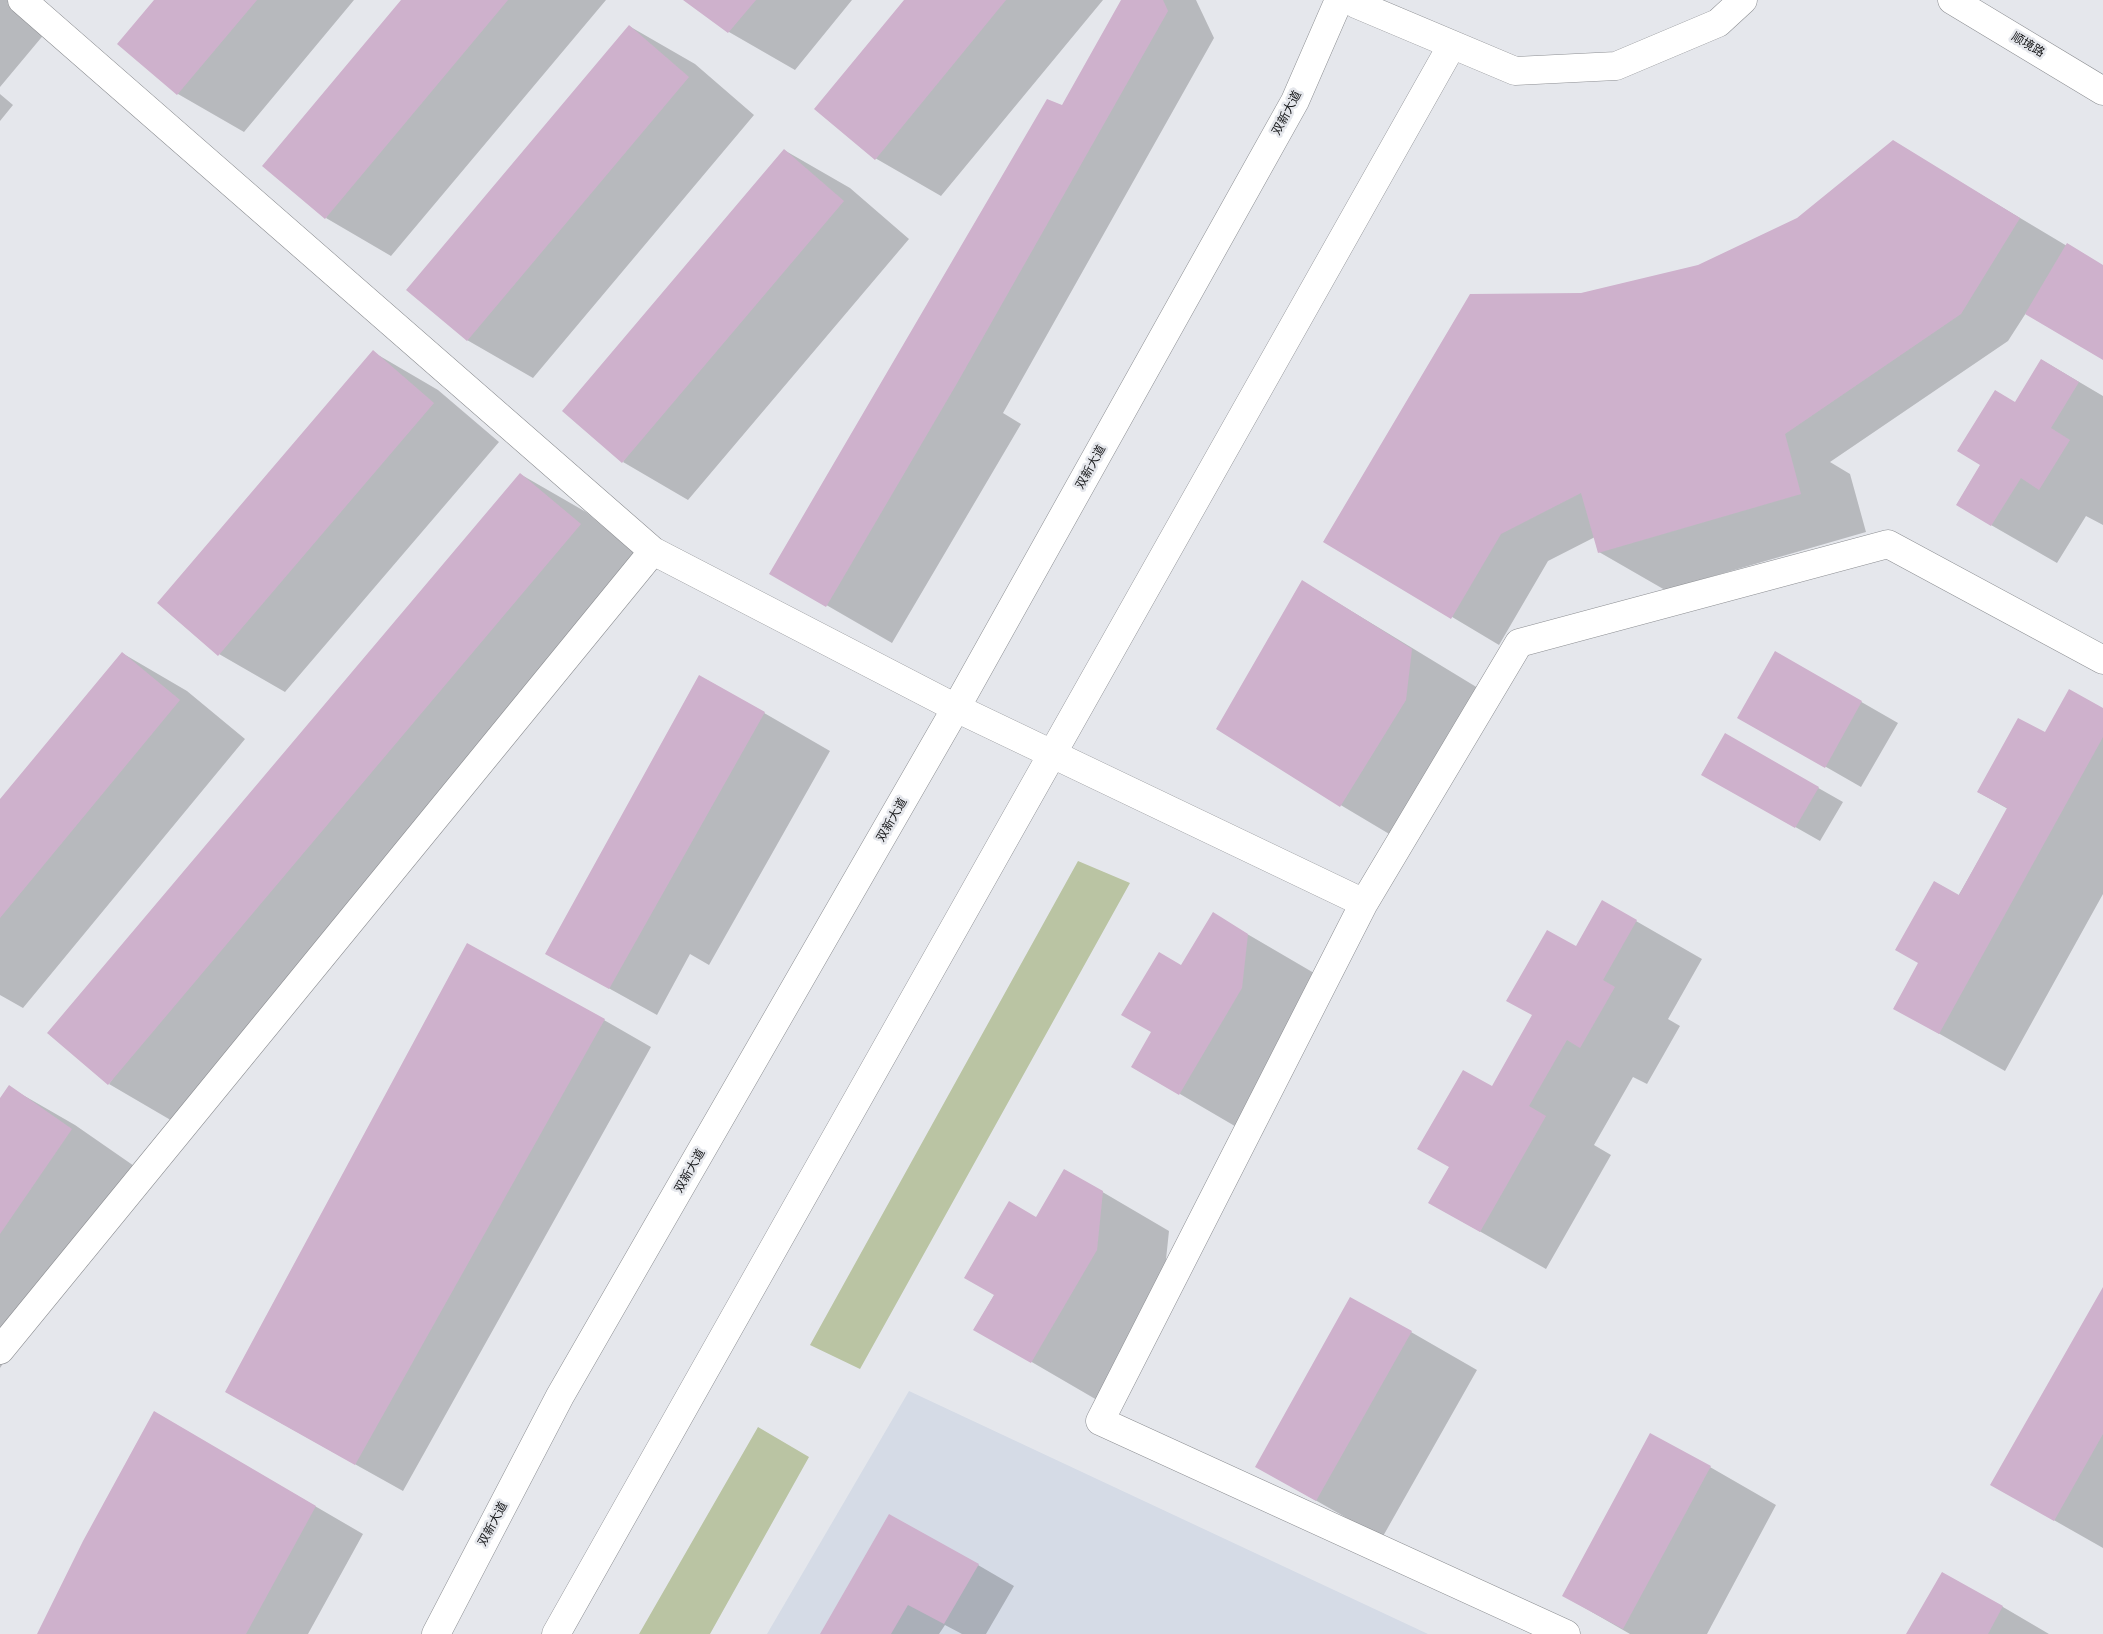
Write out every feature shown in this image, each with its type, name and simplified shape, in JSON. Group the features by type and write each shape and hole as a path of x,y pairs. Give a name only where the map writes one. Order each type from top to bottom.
{"main road":[{"path":"22,0 653,552 956,708 1364,903"},
{"name":"双新大道","path":"436,1634 560,1396 956,708 1295,101 1339,0"},
{"path":"1353,0 1356,4 1515,71 1616,66 1718,23 1743,0"},
{"name":"顺境路","path":"1952,0 2103,91"},
{"path":"556,1634 1452,45"},
{"path":"1566,1634 1100,1421 1364,903 1520,643 1888,544 2103,660"},
{"path":"0,1350 653,552"}],"shaded area":[{"path":"909,1391 1428,1634 767,1634"}],"green space":[{"path":"1078,861 1130,883 860,1369 810,1345"},
{"path":"758,1427 809,1457 710,1634 639,1634"}],"building":[{"path":"154,0 257,0 177,95 117,44"},
{"path":"401,0 508,0 325,219 262,166"},
{"path":"683,0 756,0 728,33"},
{"path":"904,0 1006,0 875,160 814,109"},
{"path":"1121,0 1163,0 1168,11 956,385 826,607 769,574 1047,99 1062,105"},
{"path":"629,25 689,77 467,341 406,290"},
{"path":"1893,140 2020,218 1961,314 1785,434 1801,494 1598,553 1581,493 1501,534 1451,619 1323,542 1470,294 1581,293 1698,265 1797,218"},
{"path":"784,149 844,201 622,463 562,411"},
{"path":"2067,243 2103,265 2103,360 2025,314"},
{"path":"373,350 434,403 218,656 157,603"},
{"path":"2041,359 2079,382 2051,428 2070,440 2039,490 2021,478 1991,526 1956,505 1980,465 1957,451 1995,390 2015,402"},
{"path":"520,473 581,524 108,1085 47,1033"},
{"path":"1302,580 1412,649 1406,700 1340,807 1216,729"},
{"path":"1775,651 1862,701 1825,768 1737,718"},
{"path":"122,652 180,700 0,918 0,799"},
{"path":"699,675 765,712 609,989 545,954"},
{"path":"2069,689 2103,708 2103,737 1939,1034 1893,1009 1918,963 1895,950 1934,881 1959,895 2007,808 1977,792 2018,718 2045,732"},
{"path":"1725,733 1819,787 1795,828 1701,775"},
{"path":"1602,900 1637,920 1603,980 1615,987 1580,1048 1567,1040 1529,1106 1546,1116 1480,1232 1428,1203 1449,1167 1417,1149 1463,1070 1492,1086 1532,1015 1506,1001 1547,930 1576,946"},
{"path":"1213,912 1248,934 1242,988 1179,1095 1131,1067 1151,1032 1121,1015 1159,952 1181,965"},
{"path":"467,943 605,1019 355,1465 225,1392"},
{"path":"9,1085 72,1129 0,1234 0,1098"},
{"path":"1064,1169 1103,1191 1097,1250 1031,1363 973,1330 994,1295 964,1278 1009,1201 1036,1217"},
{"path":"2103,1287 2103,1434 2054,1521 1990,1485"},
{"path":"1350,1297 1412,1331 1316,1501 1255,1467"},
{"path":"154,1411 316,1506 246,1634 37,1634 83,1541"},
{"path":"1650,1433 1711,1466 1623,1629 1562,1596"},
{"path":"889,1514 979,1564 944,1624 908,1605 891,1634 820,1634"},
{"path":"1942,1572 2003,1606 1988,1634 1906,1634"}]}
